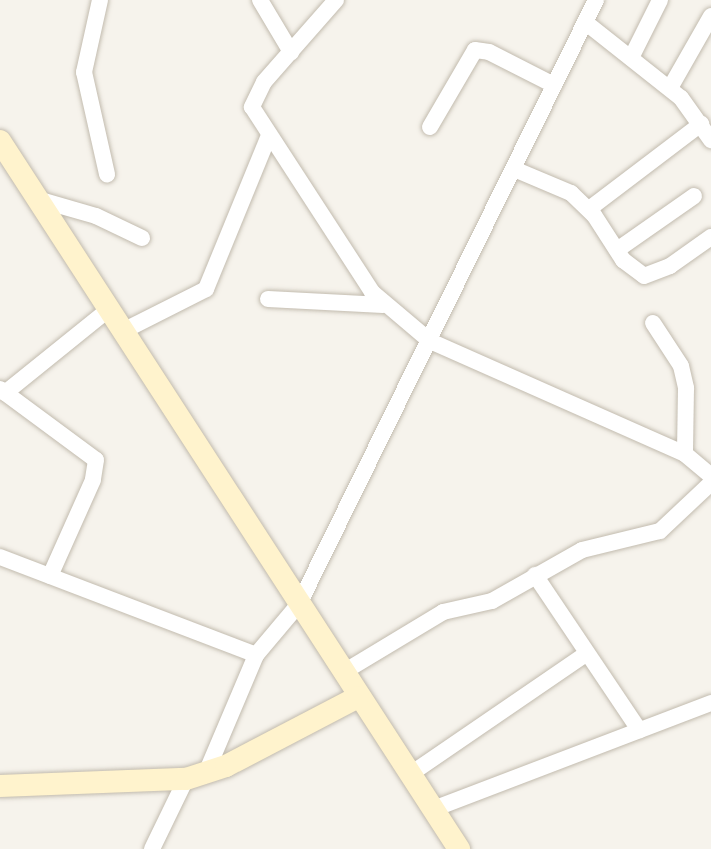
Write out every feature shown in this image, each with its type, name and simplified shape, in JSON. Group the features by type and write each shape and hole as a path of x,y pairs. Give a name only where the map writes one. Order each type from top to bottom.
{"main road":[{"path":"0,141 342,673 436,808 459,849"},
{"path":"0,786 196,776 358,697"}],"street":[{"path":"100,0 84,72 107,174"},
{"path":"260,0 291,52"},
{"path":"336,0 254,96 254,117 383,305 430,341 686,454 711,476"},
{"path":"152,849 196,776 256,655 299,604 596,0"},
{"path":"632,58 660,0"},
{"path":"670,88 711,16"},
{"path":"585,22 670,88 701,124 711,140"},
{"path":"430,127 475,50 489,52 554,85"},
{"path":"589,209 701,124"},
{"path":"123,331 206,289 268,138"},
{"path":"514,169 571,193 589,209 617,250 644,276 670,266 711,237"},
{"path":"617,250 694,196"},
{"path":"37,199 142,238"},
{"path":"268,299 383,305"},
{"path":"50,576 93,480 96,460 3,391 109,309"},
{"path":"654,323 681,366 686,388 686,454"},
{"path":"342,673 426,619 492,601 535,575 592,546 660,531 711,483"},
{"path":"0,557 256,655"},
{"path":"535,575 639,730"},
{"path":"412,773 587,653"},
{"path":"436,808 711,703"}]}
